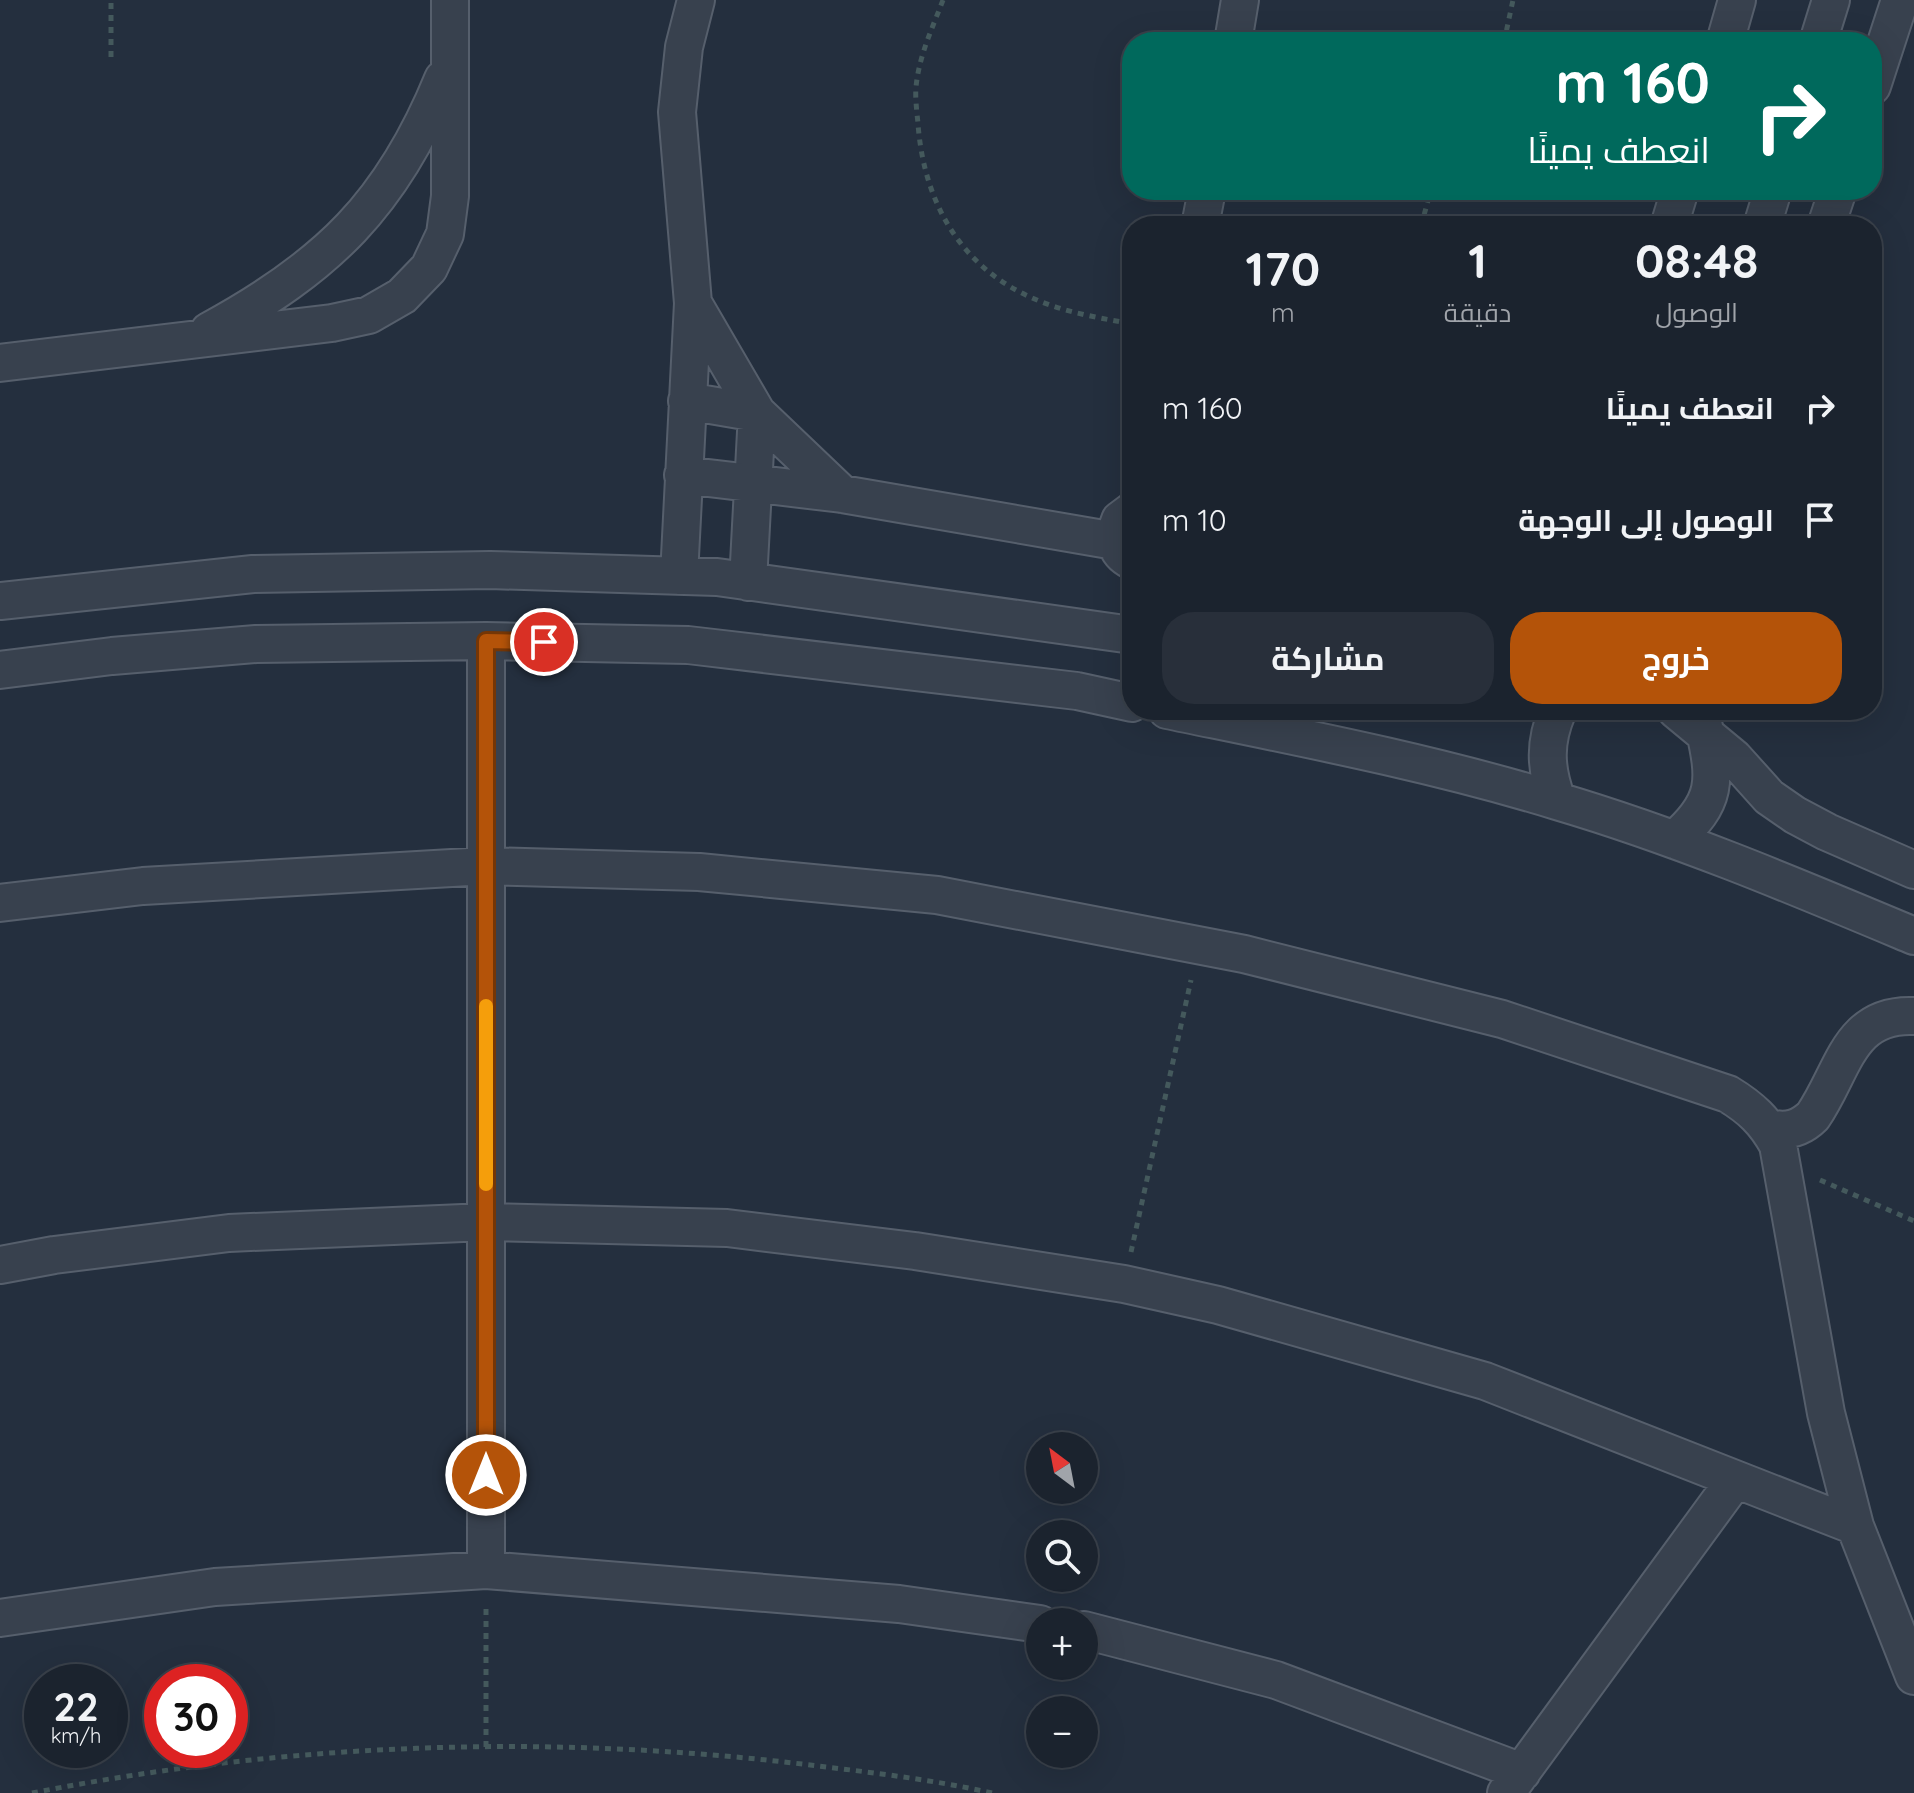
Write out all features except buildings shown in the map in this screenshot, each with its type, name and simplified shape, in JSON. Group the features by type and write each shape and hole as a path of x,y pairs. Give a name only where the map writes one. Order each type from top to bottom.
{"street":[{"path":"0,363 332,323 369,315 402,296 429,268 445,234 450,196 450,0"},
{"path":"679,576 693,303 677,112 684,47 696,0"},
{"path":"1235,32 1240,0"},
{"path":"1728,32 1737,0"},
{"path":"1821,32 1831,0"},
{"path":"1882,55 1900,0"},
{"path":"193,340 289,284 332,249 370,209 415,140 450,63"},
{"path":"693,303 757,413 842,494"},
{"path":"687,401 757,413"},
{"path":"748,582 757,413"},
{"path":"683,475 842,494 1122,537"},
{"path":"0,601 253,574 490,570 679,576 748,582 1122,634"},
{"path":"0,670 112,656 256,644 486,641 688,645 1077,691 1122,701"},
{"path":"486,641 486,1570"},
{"path":"1215,720 1397,758 1557,800 1674,840 1914,936"},
{"path":"1554,720 1546,754 1549,778 1557,800"},
{"path":"1674,840 1699,814 1712,782 1712,759 1703,723"},
{"path":"1703,723 1769,797 1827,832 1914,870"},
{"path":"0,903 143,886 486,866 699,872 937,895 1244,954 1502,1019 1728,1094 1751,1108 1769,1128 1783,1164 1826,1413 1855,1526 1914,1676"},
{"path":"1769,1128 1793,1129 1813,1116 1860,1033 1894,1015 1914,1016"},
{"path":"0,1265 54,1255 229,1233 486,1222 727,1228 915,1251 1124,1284 1218,1305 1485,1381 1855,1526"},
{"path":"1098,1634 1276,1680 1514,1782 1735,1480"},
{"path":"0,1618 215,1587 486,1570 899,1604 1026,1622"}],"path":[{"path":"111,0 111,57"},
{"path":"943,0 922,52 915,89 919,144 924,173 934,202 966,251 987,271 1012,288 1038,301 1122,322"},
{"path":"1506,32 1513,0"},
{"path":"1124,1284 1199,945"},
{"path":"1783,1164 1914,1221"},
{"path":"486,1570 486,1747"},
{"path":"32,1793 204,1765 315,1754 427,1747 539,1746 651,1750 762,1759 992,1793"}],"slow traffic":[{"path":"486,1006 486,1184"}],"route":[{"path":"486,1475 486,641 544,642"}]}
